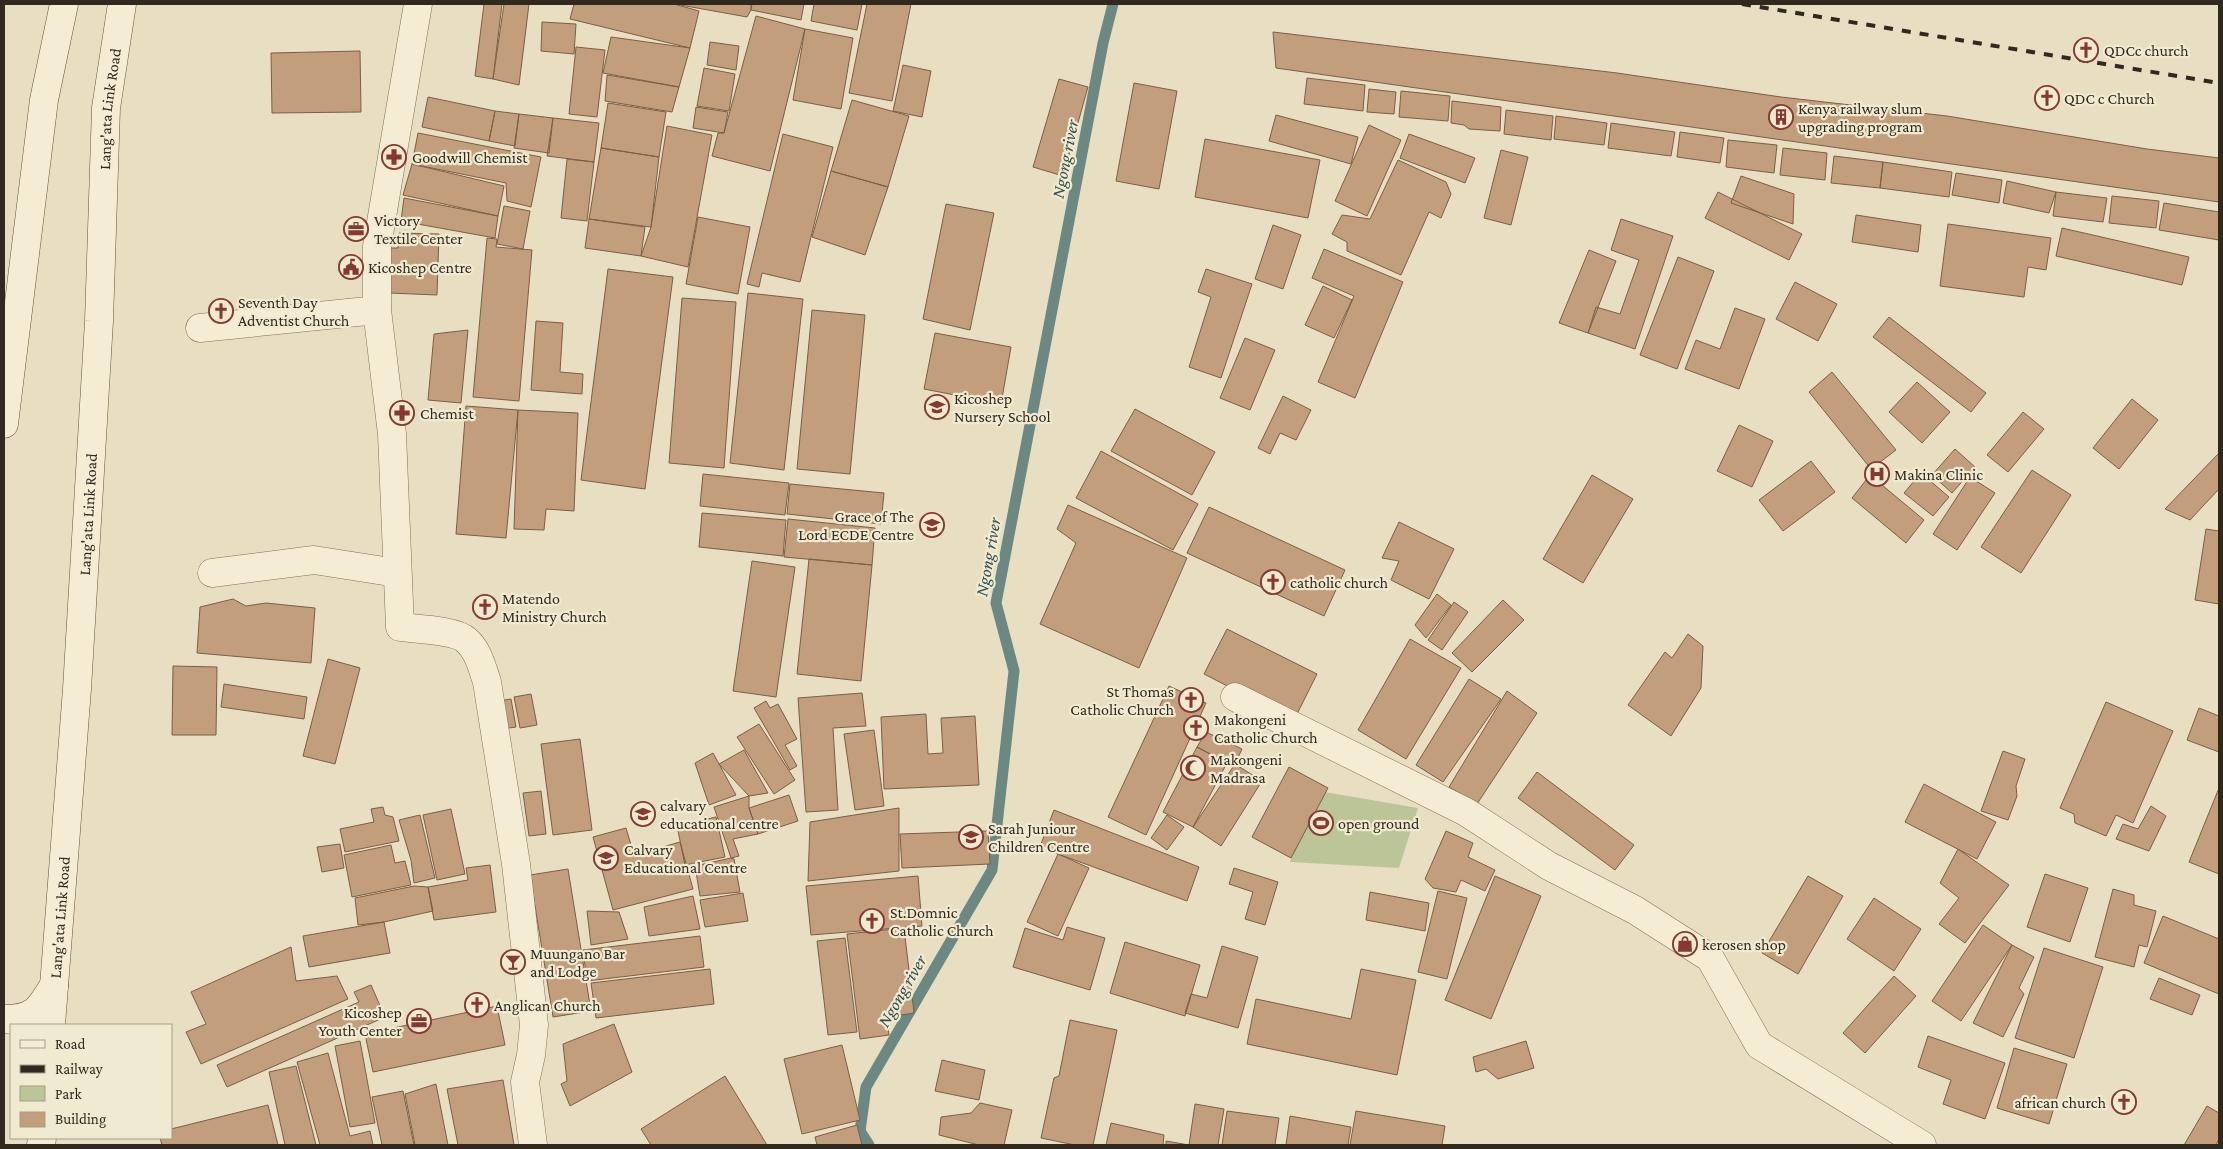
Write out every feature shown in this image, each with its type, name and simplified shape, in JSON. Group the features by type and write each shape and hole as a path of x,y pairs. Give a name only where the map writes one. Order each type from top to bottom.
{"street":[{"path":"4,424 44,100 64,4"},
{"name":"Lang'ata Link Road","path":"51,1024 77,688 99,321 106,108 122,4"},
{"path":"418,4 377,246 377,310 392,434 400,627 436,630 465,638 479,657 487,682 516,864 534,1025 531,1055 525,1082 533,1145"},
{"path":"200,328 377,310"},
{"path":"212,573 314,560 398,572"},
{"path":"1235,697 1375,769 1466,812 1549,866 1635,910 1710,958 1759,1045 1922,1145"},
{"path":"4,1019 21,1019 40,1009 54,986"}],"green space":[{"path":"1313,790 1418,808 1399,868 1290,862"}],"building":[{"path":"484,4 502,4 493,79 475,76"},
{"path":"504,4 529,4 519,85 493,79"},
{"path":"574,4 674,4 699,11 690,48 570,19"},
{"path":"675,4 751,4 751,10 747,17"},
{"path":"752,4 804,4 801,20 751,10"},
{"path":"814,4 862,4 857,30 811,21"},
{"path":"867,4 911,4 892,101 849,93"},
{"path":"756,16 805,29 770,171 712,156 718,133 724,133"},
{"path":"542,22 576,24 574,54 541,51"},
{"path":"805,29 853,38 841,109 793,100"},
{"name":"Kenya railway slum upgrading program","path":"1273,32 1617,73 1781,97 1947,116 2147,149 2219,158 2219,202 1276,68"},
{"path":"611,37 690,48 679,87 603,73"},
{"path":"710,42 739,46 736,70 707,65"},
{"path":"576,47 605,50 597,117 569,114"},
{"path":"360,51 361,112 272,113 271,53"},
{"path":"903,65 931,71 922,117 893,111"},
{"path":"704,68 735,74 729,111 697,106"},
{"path":"607,75 679,87 672,112 605,101"},
{"path":"1307,78 1365,85 1363,111 1304,104"},
{"path":"1059,79 1088,87 1063,176 1033,167"},
{"path":"1134,83 1177,91 1159,189 1116,181"},
{"path":"1369,89 1396,92 1394,114 1367,112"},
{"path":"1401,91 1450,96 1448,121 1399,117"},
{"path":"428,97 495,111 489,141 422,127"},
{"path":"852,100 909,116 888,187 831,171"},
{"path":"1452,101 1501,107 1500,131 1469,129 1464,125 1451,123"},
{"path":"608,103 666,112 659,157 601,148"},
{"path":"696,107 728,112 724,133 693,128"},
{"path":"1506,110 1553,116 1551,140 1504,134"},
{"path":"495,111 519,114 515,146 489,141"},
{"path":"519,114 553,118 549,153 514,148"},
{"path":"1276,115 1358,137 1351,164 1269,141"},
{"path":"1556,116 1607,123 1604,145 1554,139"},
{"path":"553,118 599,123 594,162 547,156"},
{"path":"1611,123 1675,132 1671,156 1608,148"},
{"path":"1369,125 1401,140 1367,216 1335,201"},
{"path":"667,126 712,135 688,267 641,256 651,227"},
{"path":"1680,132 1724,138 1720,163 1677,157"},
{"path":"418,133 541,157 531,207 507,201 506,183 412,164"},
{"path":"783,134 833,147 800,282 762,273 759,287 747,284"},
{"path":"1409,134 1475,158 1465,183 1400,158"},
{"path":"1205,139 1320,160 1308,218 1195,197"},
{"path":"1728,140 1777,145 1774,173 1726,167"},
{"path":"601,148 659,157 651,227 589,219"},
{"path":"1783,148 1827,153 1825,180 1780,175"},
{"path":"1501,150 1528,157 1511,225 1484,218"},
{"path":"1834,156 1883,162 1880,188 1831,183"},
{"path":"567,159 594,162 587,221 561,218"},
{"path":"1398,160 1446,182 1451,194 1441,218 1429,212 1401,275 1347,251 1347,242 1332,234 1342,215 1370,219"},
{"path":"1883,162 1952,172 1949,197 1880,188"},
{"path":"412,164 504,186 498,216 403,195"},
{"path":"831,171 888,187 865,255 812,237"},
{"path":"1956,173 2002,180 1999,203 1952,195"},
{"path":"1741,176 1794,194 1793,224 1731,203"},
{"path":"2007,181 2056,192 2049,213 2003,203"},
{"path":"1718,192 1802,234 1789,260 1705,218"},
{"path":"2056,192 2107,198 2103,222 2053,216"},
{"path":"2112,196 2159,201 2156,228 2109,223"},
{"path":"404,198 498,216 495,238 401,221"},
{"path":"2164,203 2219,212 2219,240 2159,230"},
{"path":"946,204 994,213 970,330 923,319"},
{"path":"504,206 530,211 523,249 497,244"},
{"path":"1856,215 1921,225 1918,252 1852,242"},
{"path":"698,217 750,227 738,294 686,284"},
{"path":"589,219 645,227 641,256 585,248"},
{"path":"1621,219 1673,236 1635,349 1588,333 1596,307 1620,314 1639,260 1611,250"},
{"path":"1948,224 2051,238 2046,270 2028,267 2024,297 1940,286"},
{"path":"1273,225 1301,235 1283,289 1255,279"},
{"path":"2062,228 2189,257 2182,285 2056,256"},
{"path":"399,233 439,234 437,295 389,293 390,248 398,248"},
{"path":"487,238 497,239 496,247 532,250 519,401 473,397"},
{"path":"1324,249 1403,282 1355,398 1318,382 1354,296 1312,278"},
{"path":"1589,250 1616,261 1588,333 1559,323"},
{"path":"1678,257 1714,271 1677,369 1640,355"},
{"path":"608,269 673,277 645,489 581,480"},
{"path":"1206,269 1252,284 1221,378 1189,367 1211,297 1198,292"},
{"path":"1795,282 1837,304 1818,341 1776,319"},
{"path":"1323,286 1352,300 1334,338 1305,325"},
{"path":"748,293 803,299 784,470 730,463"},
{"path":"682,298 736,302 724,468 669,463"},
{"path":"1735,308 1765,319 1739,389 1685,369 1696,340 1720,349"},
{"path":"812,310 865,315 850,474 797,469"},
{"path":"1889,317 1986,393 1971,412 1873,337"},
{"path":"536,321 563,323 560,372 583,374 582,394 531,390"},
{"path":"468,330 461,403 428,400 434,334"},
{"path":"935,333 1011,347 1001,404 924,389"},
{"path":"1245,338 1275,350 1250,410 1220,398"},
{"path":"1832,372 1896,450 1871,469 1809,392"},
{"path":"1917,382 1950,412 1922,443 1889,412"},
{"path":"1283,396 1311,410 1296,440 1280,433 1270,454 1258,448"},
{"path":"2132,399 2158,420 2119,469 2093,448"},
{"path":"466,406 518,410 506,538 456,534"},
{"path":"1135,409 1215,452 1192,495 1111,451"},
{"path":"518,410 578,413 574,511 546,509 544,530 514,529"},
{"path":"2023,412 2044,429 2008,472 1987,455"},
{"path":"1739,425 1773,441 1752,487 1717,471"},
{"path":"1955,449 1975,467 1952,493 1932,475"},
{"path":"1101,451 1198,504 1173,550 1076,498"},
{"path":"2219,453 2219,489 2190,520 2165,509"},
{"path":"1811,461 1835,492 1783,531 1759,500"},
{"path":"2032,470 2071,495 2021,573 1981,547"},
{"path":"1921,473 1949,497 1933,516 1904,493"},
{"path":"703,474 789,483 785,515 700,506"},
{"path":"1592,475 1633,499 1583,583 1543,559"},
{"path":"1870,475 1924,520 1906,543 1852,498"},
{"path":"1970,477 1995,493 1957,550 1933,534"},
{"path":"790,484 884,493 881,524 787,514"},
{"path":"1068,505 1187,558 1139,668 1040,624 1076,543 1057,529"},
{"path":"1209,507 1345,570 1324,616 1187,553"},
{"path":"702,513 786,520 783,556 699,547"},
{"path":"788,519 875,528 872,565 784,557"},
{"path":"1399,522 1454,549 1429,599 1391,580 1399,561 1382,558"},
{"path":"2206,529 2219,531 2219,604 2195,600"},
{"path":"809,559 872,565 861,681 797,674"},
{"path":"752,561 795,567 776,697 733,691"},
{"path":"1437,594 1451,605 1426,638 1415,625"},
{"path":"233,599 246,606 266,603 315,608 311,663 197,653 200,607"},
{"path":"1503,600 1524,620 1472,672 1452,653"},
{"path":"1454,602 1468,612 1442,650 1428,640"},
{"path":"1227,629 1317,674 1294,720 1204,674"},
{"path":"1688,634 1703,646 1701,688 1671,736 1628,705 1665,652 1672,658"},
{"path":"1410,639 1461,668 1406,759 1358,730"},
{"path":"328,659 360,668 335,764 303,756"},
{"path":"173,666 217,667 216,735 172,735"},
{"path":"1469,679 1501,699 1443,782 1416,765"},
{"path":"224,684 307,697 304,719 221,707"},
{"path":"1169,686 1206,703 1146,835 1108,817"},
{"path":"1507,691 1537,713 1477,804 1449,787"},
{"path":"862,693 866,726 833,728 838,810 806,812 798,698"},
{"path":"531,694 537,725 520,728 514,697"},
{"path":"511,699 516,727 502,729 498,701"},
{"path":"766,701 770,708 778,704 797,739 785,745 797,766 790,770 754,708"},
{"path":"2106,702 2173,731 2133,823 2116,815 2106,836 2075,823 2074,814 2060,808"},
{"path":"2199,708 2219,716 2219,752 2187,740"},
{"path":"926,714 928,754 943,753 941,718 975,716 979,785 884,789 881,717"},
{"path":"759,724 795,780 774,794 737,737"},
{"path":"874,730 884,806 855,810 844,734"},
{"path":"1206,732 1242,749 1235,764 1227,763 1197,747"},
{"path":"580,739 592,830 553,835 541,744"},
{"path":"1197,747 1227,763 1193,827 1163,812"},
{"path":"744,750 768,793 749,796 719,764"},
{"path":"2003,751 2025,759 2016,786 2017,796 2008,820 1981,811"},
{"path":"713,753 736,795 709,805 695,763"},
{"path":"1235,764 1262,781 1221,846 1193,827"},
{"path":"1289,767 1328,788 1291,858 1252,837"},
{"path":"1537,772 1634,845 1615,870 1518,798"},
{"path":"1924,784 1996,822 1977,859 1905,822"},
{"path":"2219,788 2219,874 2189,862"},
{"path":"541,791 546,834 529,836 523,793"},
{"path":"789,795 798,821 758,834 749,808"},
{"path":"749,796 749,808 758,834 733,839 739,856 731,858 714,807"},
{"path":"2151,806 2166,816 2149,851 2116,839 2123,824 2138,829"},
{"path":"383,807 385,815 393,817 399,841 345,852 340,829 374,822 371,809"},
{"path":"899,808 899,871 808,881 810,822"},
{"path":"451,809 465,874 437,880 423,815"},
{"path":"1054,810 1199,867 1187,901 1058,854 1041,844"},
{"path":"420,815 435,878 414,883 411,860 399,820"},
{"path":"1167,815 1184,827 1167,850 1151,838"},
{"path":"716,817 725,857 685,865 677,826"},
{"path":"626,828 634,855 680,842 693,889 613,910 593,837"},
{"path":"988,831 990,864 902,868 900,834"},
{"path":"1446,831 1473,843 1468,857 1495,870 1485,891 1461,880 1456,892 1433,888 1425,879"},
{"path":"340,844 344,868 322,872 317,847"},
{"path":"391,845 395,863 405,861 411,885 352,897 344,855"},
{"path":"1958,849 2009,885 1965,943 1939,924 1959,898 1940,883"},
{"path":"1058,854 1089,868 1058,936 1027,922"},
{"path":"731,858 734,859 740,892 700,896 695,866"},
{"path":"490,865 496,912 434,920 428,887 468,880 466,868"},
{"path":"1234,868 1278,882 1265,925 1245,919 1253,892 1229,884"},
{"path":"568,869 591,1011 553,1017 530,875"},
{"path":"2045,874 2088,888 2070,942 2027,927"},
{"path":"918,876 922,926 811,935 806,886"},
{"path":"1495,876 1541,896 1491,1019 1445,1000"},
{"path":"1808,876 1843,896 1798,974 1762,953"},
{"path":"414,886 428,887 433,911 384,922 358,925 355,898"},
{"path":"2113,889 2134,895 2134,905 2156,911 2147,947 2139,945 2134,967 2095,957"},
{"path":"1438,891 1467,898 1447,979 1418,972"},
{"path":"1370,892 1429,903 1425,931 1366,920"},
{"path":"743,893 748,921 705,927 700,900"},
{"path":"693,896 700,929 649,936 644,907"},
{"path":"1874,898 1921,929 1894,971 1847,939"},
{"path":"587,911 619,912 628,939 591,945"},
{"path":"2163,916 2219,939 2219,994 2144,963"},
{"path":"384,922 390,953 309,967 303,936"},
{"path":"1983,925 2012,945 1961,1021 1932,1001"},
{"path":"1067,927 1105,938 1090,990 1013,967 1025,928 1063,940"},
{"path":"904,928 914,1013 887,1017 889,1035 860,1039 847,934"},
{"path":"700,936 704,967 587,981 583,950"},
{"path":"845,938 857,1032 828,1035 817,941"},
{"path":"1125,942 1200,965 1185,1016 1110,993"},
{"path":"2012,945 2034,957 2019,988 2024,994 2003,1037 1973,1023"},
{"path":"1222,946 1258,957 1238,1028 1185,1013 1191,994 1207,998"},
{"path":"291,947 296,981 337,976 348,999 201,1064 186,1032 206,1024 191,992"},
{"path":"2044,948 2103,967 2074,1058 2015,1038"},
{"path":"710,969 714,1004 596,1018 591,983"},
{"path":"1361,969 1416,980 1397,1075 1247,1044 1256,999 1351,1019"},
{"path":"1894,976 1916,996 1865,1053 1843,1033"},
{"path":"2159,978 2200,995 2192,1015 2150,999"},
{"path":"371,985 385,1017 227,1087 217,1065 359,1002 354,992"},
{"path":"497,1006 505,1045 373,1072 365,1034"},
{"path":"1070,1020 1117,1030 1093,1145 1075,1145 1041,1138 1054,1078 1059,1076"},
{"path":"614,1024 632,1072 570,1106 561,1084 567,1081 563,1044"},
{"path":"1928,1036 2005,1063 1985,1119 1943,1104 1951,1080 1918,1067"},
{"path":"360,1041 375,1123 350,1127 335,1046"},
{"path":"1526,1041 1534,1068 1498,1079 1486,1069 1476,1072 1473,1057"},
{"path":"842,1045 860,1120 802,1134 784,1059"},
{"path":"2014,1048 2067,1064 2049,1124 1997,1108"},
{"path":"328,1053 350,1136 370,1131 373,1145 320,1145 297,1062"},
{"path":"942,1060 985,1070 979,1100 935,1091"},
{"path":"296,1066 316,1145 285,1145 269,1072"},
{"path":"725,1076 767,1145 651,1145 641,1129"},
{"path":"503,1080 514,1145 458,1145 447,1089"},
{"path":"436,1084 448,1145 415,1145 405,1094"},
{"path":"403,1091 414,1145 382,1145 372,1097"},
{"path":"980,1103 1012,1110 1004,1145 979,1145 939,1135 941,1117 971,1113"},
{"path":"1195,1104 1224,1109 1218,1145 1189,1145"},
{"path":"268,1105 278,1145 162,1145 160,1139 172,1139 172,1129"},
{"path":"2207,1106 2219,1113 2219,1139 2216,1145 2184,1145"},
{"path":"1227,1111 1279,1118 1275,1145 1222,1145"},
{"path":"1356,1111 1445,1126 1442,1145 1350,1145"},
{"path":"1290,1116 1351,1127 1348,1145 1286,1145"},
{"path":"1111,1123 1164,1135 1163,1145 1106,1145"},
{"path":"857,1125 862,1145 817,1145 815,1137"},
{"path":"1166,1141 1189,1145 1166,1145"}],"waterway":[{"name":"Ngong river","path":"869,1145 860,1131 866,1087 992,870 1014,671 996,603 1103,43 1113,4"}],"railway":[{"path":"1742,4 2219,83"}],"place":[{"name":"QDCc church","path":"2086,50"},
{"name":"QDC c Church","path":"2047,98"},
{"name":"Kenya railway slum upgrading program","path":"1781,117"},
{"name":"Goodwill Chemist","path":"394,157"},
{"name":"Victory Textile Center","path":"356,229"},
{"name":"Kicoshep Centre","path":"351,267"},
{"name":"Seventh Day Adventist Church","path":"221,311"},
{"name":"Kicoshep Nursery School","path":"937,407"},
{"name":"Chemist","path":"402,413"},
{"name":"Makina Clinic","path":"1877,474"},
{"name":"Grace of The Lord ECDE Centre","path":"932,525"},
{"name":"catholic church","path":"1273,582"},
{"name":"Matendo Ministry Church","path":"485,607"},
{"name":"St Thomas Catholic Church","path":"1191,700"},
{"name":"Makongeni Catholic Church","path":"1196,728"},
{"name":"Makongeni Madrasa","path":"1193,768"},
{"name":"calvary educational centre","path":"643,814"},
{"name":"open ground","path":"1321,823"},
{"name":"Sarah Juniour Children Centre","path":"971,837"},
{"name":"Calvary Educational Centre","path":"606,858"},
{"name":"St.Domnic Catholic Church","path":"872,921"},
{"name":"kerosen shop","path":"1685,944"},
{"name":"Muungano Bar and Lodge","path":"513,962"},
{"name":"Anglican Church","path":"477,1005"},
{"name":"Kicoshep Youth Center","path":"419,1021"},
{"name":"african church","path":"2124,1102"}]}
